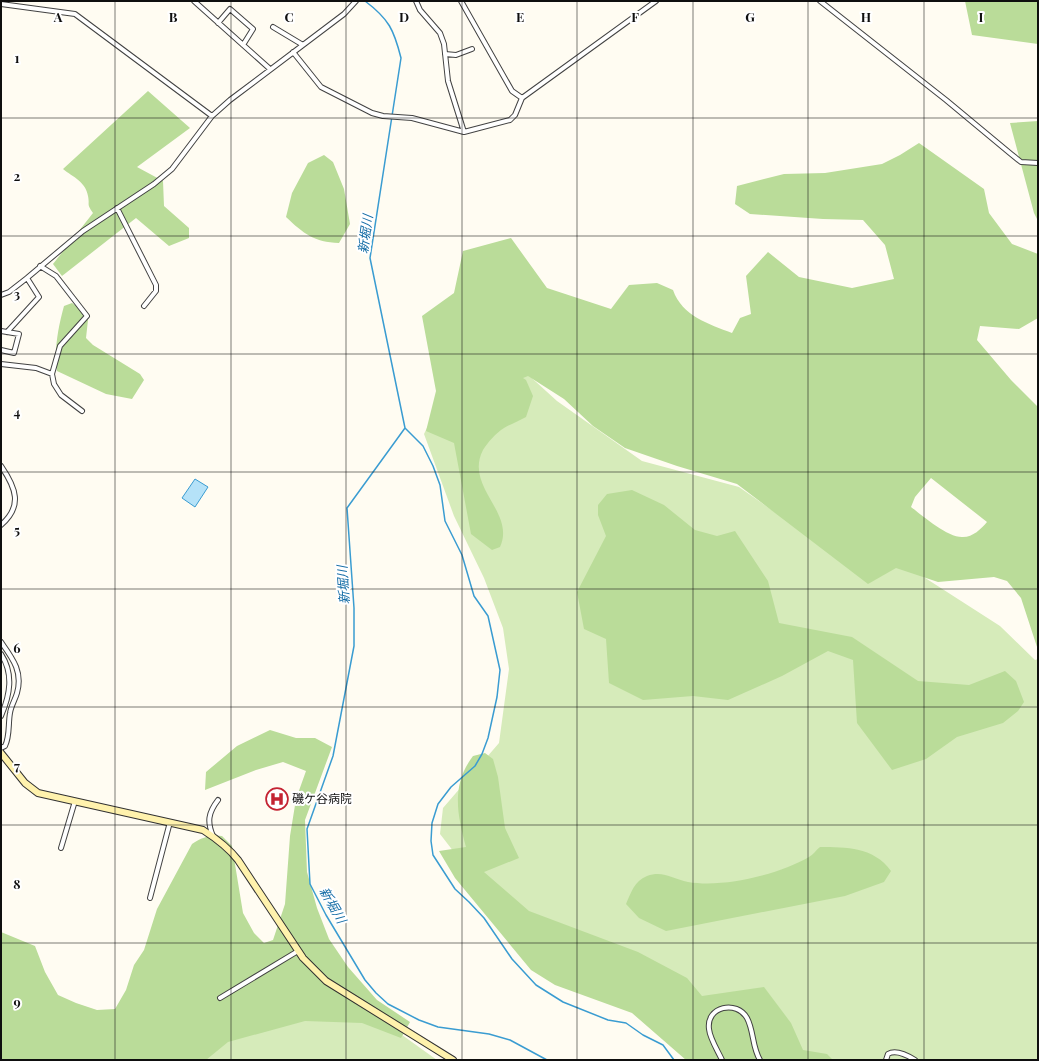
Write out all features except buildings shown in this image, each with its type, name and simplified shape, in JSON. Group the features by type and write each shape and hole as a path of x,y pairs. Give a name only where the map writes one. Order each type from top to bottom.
{"street":[{"path":"194,1 270,69"},
{"path":"1,295 9,292 27,278 83,231 172,169 212,116 270,69 344,14 356,1"},
{"path":"416,1 420,10 440,33 445,54 448,81 464,132"},
{"path":"461,1 512,91 522,98"},
{"path":"293,52 321,87 372,113 383,116 412,118 464,132 510,120 515,115 522,98 656,1"},
{"path":"820,1 946,100 1021,162 1038,163"},
{"path":"1,4 75,14 212,116"},
{"path":"218,23 230,9 253,29 242,45"},
{"path":"272,27 303,45"},
{"path":"445,54 456,55 472,49"},
{"path":"117,208 156,285 156,291 144,306"},
{"path":"40,266 56,276 87,316 60,346 52,374 54,384 61,395 82,411"},
{"path":"7,332 39,297 27,278"},
{"path":"1,331 19,334 14,352 1,350"},
{"path":"1,364 36,368 52,374"},
{"path":"1,466 10,481 16,507 1,525"},
{"path":"1,642 18,666 20,678 17,693 10,709 8,724 9,738 5,746 1,748"},
{"path":"1,654 10,672 9,696 1,716"},
{"path":"1,753 24,783 38,793 203,830 229,848 298,951 326,981 453,1060"},
{"path":"213,837 209,828 208,817 218,800"},
{"path":"62,848 76,801"},
{"path":"150,898 170,822"},
{"path":"220,998 298,951"},
{"path":"722,1060 708,1028 710,1020 718,1009 722,1007 738,1010 748,1018 756,1054 760,1060"},
{"path":"886,1060 888,1054 893,1052 909,1056 915,1060"}],"green space":[{"path":"965,1 1038,1 1038,44 972,35"},
{"path":"148,91 190,128 137,167 163,181 164,206 189,228 189,238 169,246 136,218 62,276 53,264 93,213 89,206 85,187 63,169"},
{"path":"1038,121 1038,221 1034,213 1010,123"},
{"path":"919,143 984,189 989,213 1012,244 1038,254 1038,318 1019,329 980,326 977,340 1011,380 1038,407 1038,650 1021,598 1007,581 994,577 938,582 896,568 868,584 737,484 677,466 625,448 593,426 564,399 528,376 523,378 526,380 533,396 526,417 504,428 495,435 483,450 479,463 480,476 484,488 497,511 501,522 503,534 500,547 492,550 471,534 454,443 426,431 436,391 422,316 454,293 463,251 511,238 547,288 611,309 629,285 657,283 673,290 677,299 683,306 697,318 732,333 740,318 751,314 746,276 768,252 799,277 852,288 894,279 885,245 863,220 750,214 735,204 737,186 784,174 825,173 882,164","holes":["931,478 987,522 979,530 967,537 957,536 950,534 936,526 911,507 915,497"]},
{"path":"324,155 333,162 344,189 350,224 339,243 316,239 298,228 286,217 292,193 308,163"},
{"path":"72,303 79,308 88,320 86,338 93,345 140,374 144,380 132,399 106,394 57,371 56,347 60,322 64,306"},
{"path":"524,371 557,401 642,461 739,487 843,560 891,556 1000,626 1035,660 1038,659 1038,1060 791,1060 695,1028 481,887 440,834 443,808 499,743 509,669 503,628 484,578 454,516 424,434 442,397"},
{"path":"632,490 664,505 695,530 717,536 735,531 768,581 779,623 852,637 918,681 969,685 1005,671 1016,681 1024,702 1018,711 1003,723 957,737 926,759 892,770 857,723 853,660 828,651 782,676 728,700 693,696 643,700 609,683 606,639 584,629 577,592 606,536 598,515 598,505 607,494"},
{"path":"270,730 296,738 315,738 332,747 305,820 307,872 317,908 329,939 348,967 377,1000 410,1022 401,1038 362,1023 305,1021 228,1042 206,1060 1,1060 1,932 35,946 45,972 58,995 97,1010 115,1009 126,990 134,965 144,950 157,909 192,844 203,838 210,836 222,836 232,846 243,913 254,933 264,943 273,940 285,904 290,836 296,799 306,771 283,762 256,770 205,790 206,772 237,746"},
{"path":"485,753 493,759 498,777 505,828 519,858 484,872 529,911 638,952 687,978 702,996 764,987 791,1023 803,1050 827,1054 833,1060 686,1060 632,1013 555,985 531,970 455,878 439,851 466,847 458,811 461,778 473,756"},
{"path":"820,847 849,848 868,853 884,863 891,871 884,882 845,896 666,931 639,918 626,904 636,884 643,878 653,874 663,874 688,882 717,883 733,881 782,869 809,857"},
{"path":"335,987 437,1060 154,1060"}],"water":[{"path":"195,479 208,487 195,507 182,498"}],"waterway":[{"name":"新堀川","path":"365,1 380,14 393,32 401,58 370,258 405,428"},
{"path":"405,428 423,446 433,466 440,485 445,521 462,555 474,596 488,616 500,670 497,697 488,738 482,754 475,766 451,787 438,804 432,823 431,841 433,855 455,889 484,918 512,959 536,985 563,1002 608,1020 626,1023 643,1035 663,1045 674,1060"},
{"name":"新堀川","path":"405,428 347,508 354,608 354,646 333,756 307,829 310,884 326,915 365,980 388,1004 419,1020 438,1027 489,1034 510,1040 547,1060"}],"place":[{"name":"磯ケ谷病院","path":"277,799"}]}
